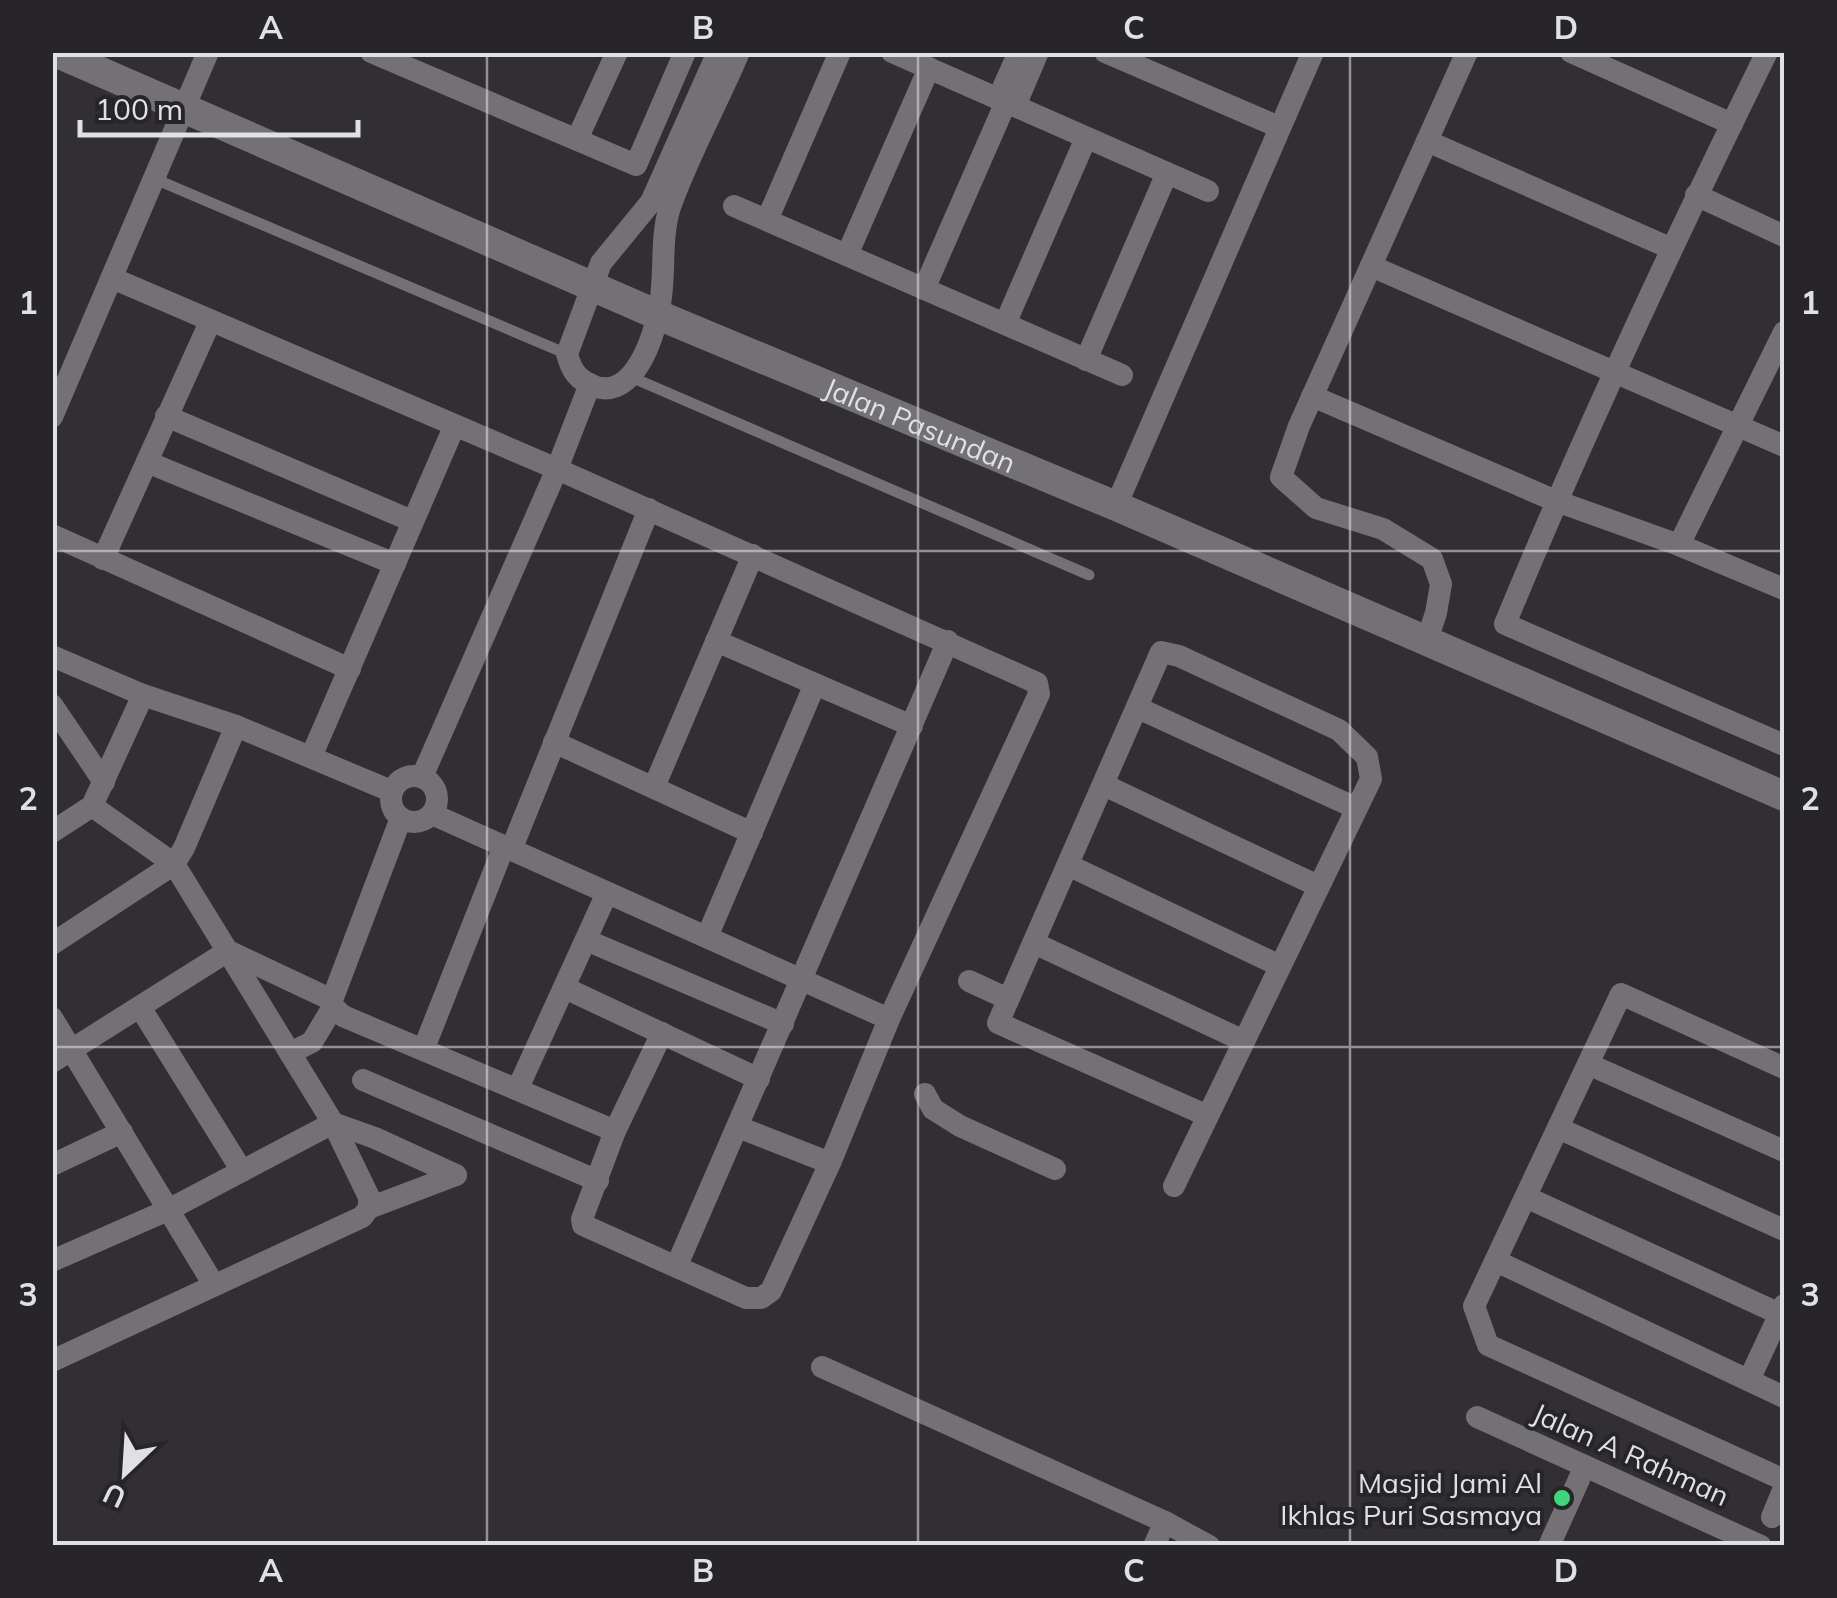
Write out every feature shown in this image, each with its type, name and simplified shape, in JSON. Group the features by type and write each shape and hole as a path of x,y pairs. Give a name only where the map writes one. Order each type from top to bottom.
{"street":[{"name":"Jalan Pasundan","path":"55,52 658,316 1116,506 1784,796"},
{"path":"52,416 208,52"},
{"path":"371,52 636,166 685,52"},
{"path":"718,52 651,202 602,262 593,285 567,354 575,374 590,384 619,387 631,376 658,316 669,210 739,52"},
{"path":"766,220 840,52"},
{"path":"892,52 1208,191"},
{"path":"1006,102 1018,52"},
{"path":"924,289 1006,102 1038,52"},
{"path":"1106,52 1280,127"},
{"path":"1116,506 1313,52"},
{"path":"1427,640 1441,584 1432,559 1383,529 1316,508 1281,478 1312,396 1467,52"},
{"path":"1570,52 1732,124"},
{"path":"1767,52 1670,248 1504,624 1784,746"},
{"path":"574,137 579,136 612,54"},
{"path":"847,255 928,68"},
{"path":"1005,324 1086,138"},
{"path":"1427,141 1670,248"},
{"path":"1086,360 1167,173"},
{"path":"1696,195 1784,236"},
{"path":"734,206 1122,375"},
{"path":"1371,266 1784,446"},
{"path":"112,278 1033,679 1039,694 888,1019 830,1163 767,1295 746,1298 583,1225 616,1131 662,1033"},
{"path":"104,559 210,322"},
{"path":"1679,545 1784,332"},
{"path":"422,777 557,469 590,384"},
{"path":"1312,396 1556,501 1679,545 1784,589"},
{"path":"166,416 412,521"},
{"path":"311,757 454,427"},
{"path":"147,462 395,564"},
{"path":"424,1048 649,510"},
{"path":"52,535 350,668"},
{"path":"654,787 753,556"},
{"path":"716,641 912,726"},
{"path":"678,1266 948,642"},
{"path":"1174,1186 1208,1116 1280,966 1318,886 1371,779 1367,757 1339,730 1179,656 1162,652 998,1022 1208,1116"},
{"path":"52,656 143,695 236,726 391,791"},
{"path":"706,937 815,684"},
{"path":"52,832 92,806 143,695"},
{"path":"52,704 104,782"},
{"path":"1138,708 1356,808"},
{"path":"52,944 174,864 236,726"},
{"path":"554,742 752,832"},
{"path":"422,777 437,793 437,804 423,821 412,822 393,810 391,791 400,780 422,777"},
{"path":"1104,785 1318,886"},
{"path":"92,806 174,864 333,1123 369,1197 369,1208"},
{"path":"432,814 888,1019"},
{"path":"290,1053 312,1042 333,1004 401,818"},
{"path":"1068,865 1280,966"},
{"path":"518,1088 608,892"},
{"path":"586,940 783,1024"},
{"path":"1034,943 1244,1041"},
{"path":"228,951 333,1004 343,1016 616,1131"},
{"path":"62,1055 228,951"},
{"path":"969,981 1008,999"},
{"path":"565,988 759,1079"},
{"path":"1784,1068 1621,994 1474,1306 1488,1345 1784,1480"},
{"path":"140,1007 242,1171"},
{"path":"52,1018 62,1055 122,1132 214,1285"},
{"path":"1588,1064 1784,1151"},
{"path":"362,1080 598,1181"},
{"path":"925,1094 933,1109 960,1126 1055,1169"},
{"path":"52,1262 168,1210 333,1123 456,1175 369,1208 362,1218 56,1354"},
{"path":"738,1127 830,1163"},
{"path":"1558,1128 1784,1230"},
{"path":"52,1165 122,1132"},
{"path":"1526,1197 1782,1309 1750,1380"},
{"path":"1496,1261 1784,1397"},
{"path":"822,1366 1165,1522 1209,1546"},
{"name":"Jalan A Rahman","path":"1476,1416 1761,1546"},
{"path":"1578,1546 1552,1540 1585,1466"},
{"path":"1772,1517 1784,1488"},
{"path":"1154,1546 1165,1522"}],"lane":[{"path":"156,180 567,354"},
{"path":"631,376 1089,575"}],"place":[{"name":"Masjid Jami Al Ikhlas Puri Sasmaya","path":"1562,1498"}]}
